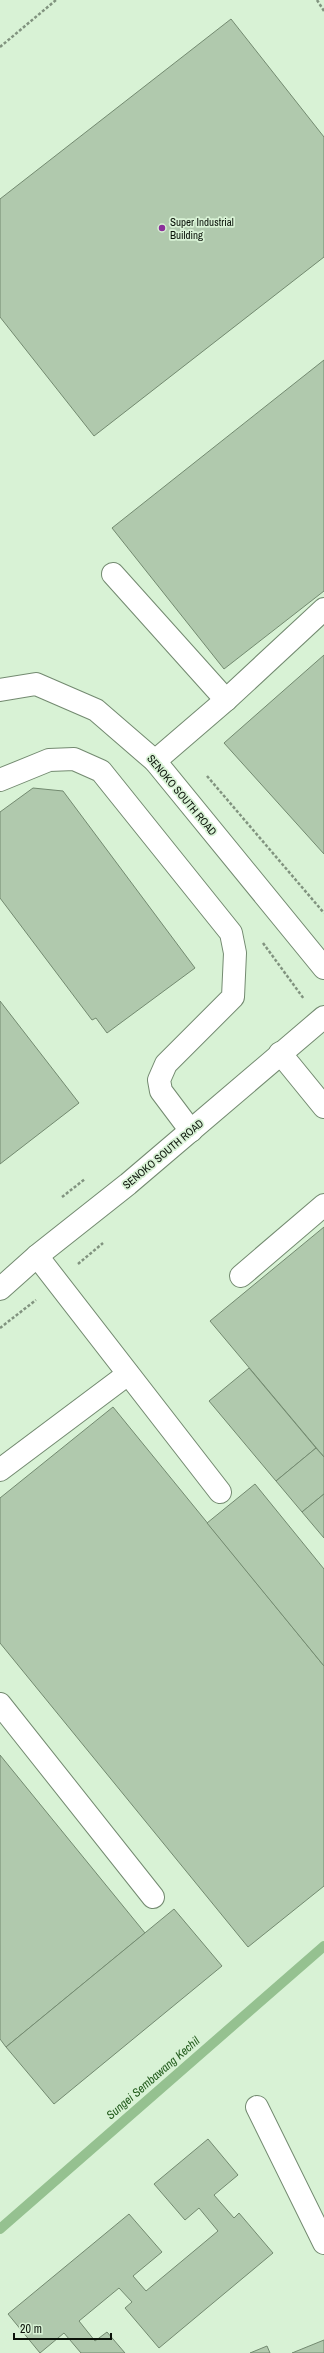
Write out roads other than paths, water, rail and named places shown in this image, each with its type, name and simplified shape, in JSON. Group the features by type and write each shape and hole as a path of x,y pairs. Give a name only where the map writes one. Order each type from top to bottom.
{"street":[{"path":"113,574 226,700"},
{"path":"155,760 226,700 324,609"},
{"name":"SENOKO SOUTH ROAD","path":"0,690 36,684 96,710 155,760 324,968"},
{"path":"0,780 49,760 74,759 101,771 231,933 235,954 233,997 166,1064 159,1080 161,1091 191,1131"},
{"name":"SENOKO SOUTH ROAD","path":"0,1289 37,1256 128,1184 324,1017"},
{"path":"280,1053 324,1108"},
{"path":"241,1276 324,1205"},
{"path":"37,1256 220,1492"},
{"path":"0,1470 128,1374"},
{"path":"0,1704 153,1897"},
{"path":"257,2107 324,2243"}],"waterway":[{"name":"Sungei Sembawang Kechil","path":"0,2229 324,1946"}],"place":[{"name":"Super Industrial Building","path":"162,228"}]}
